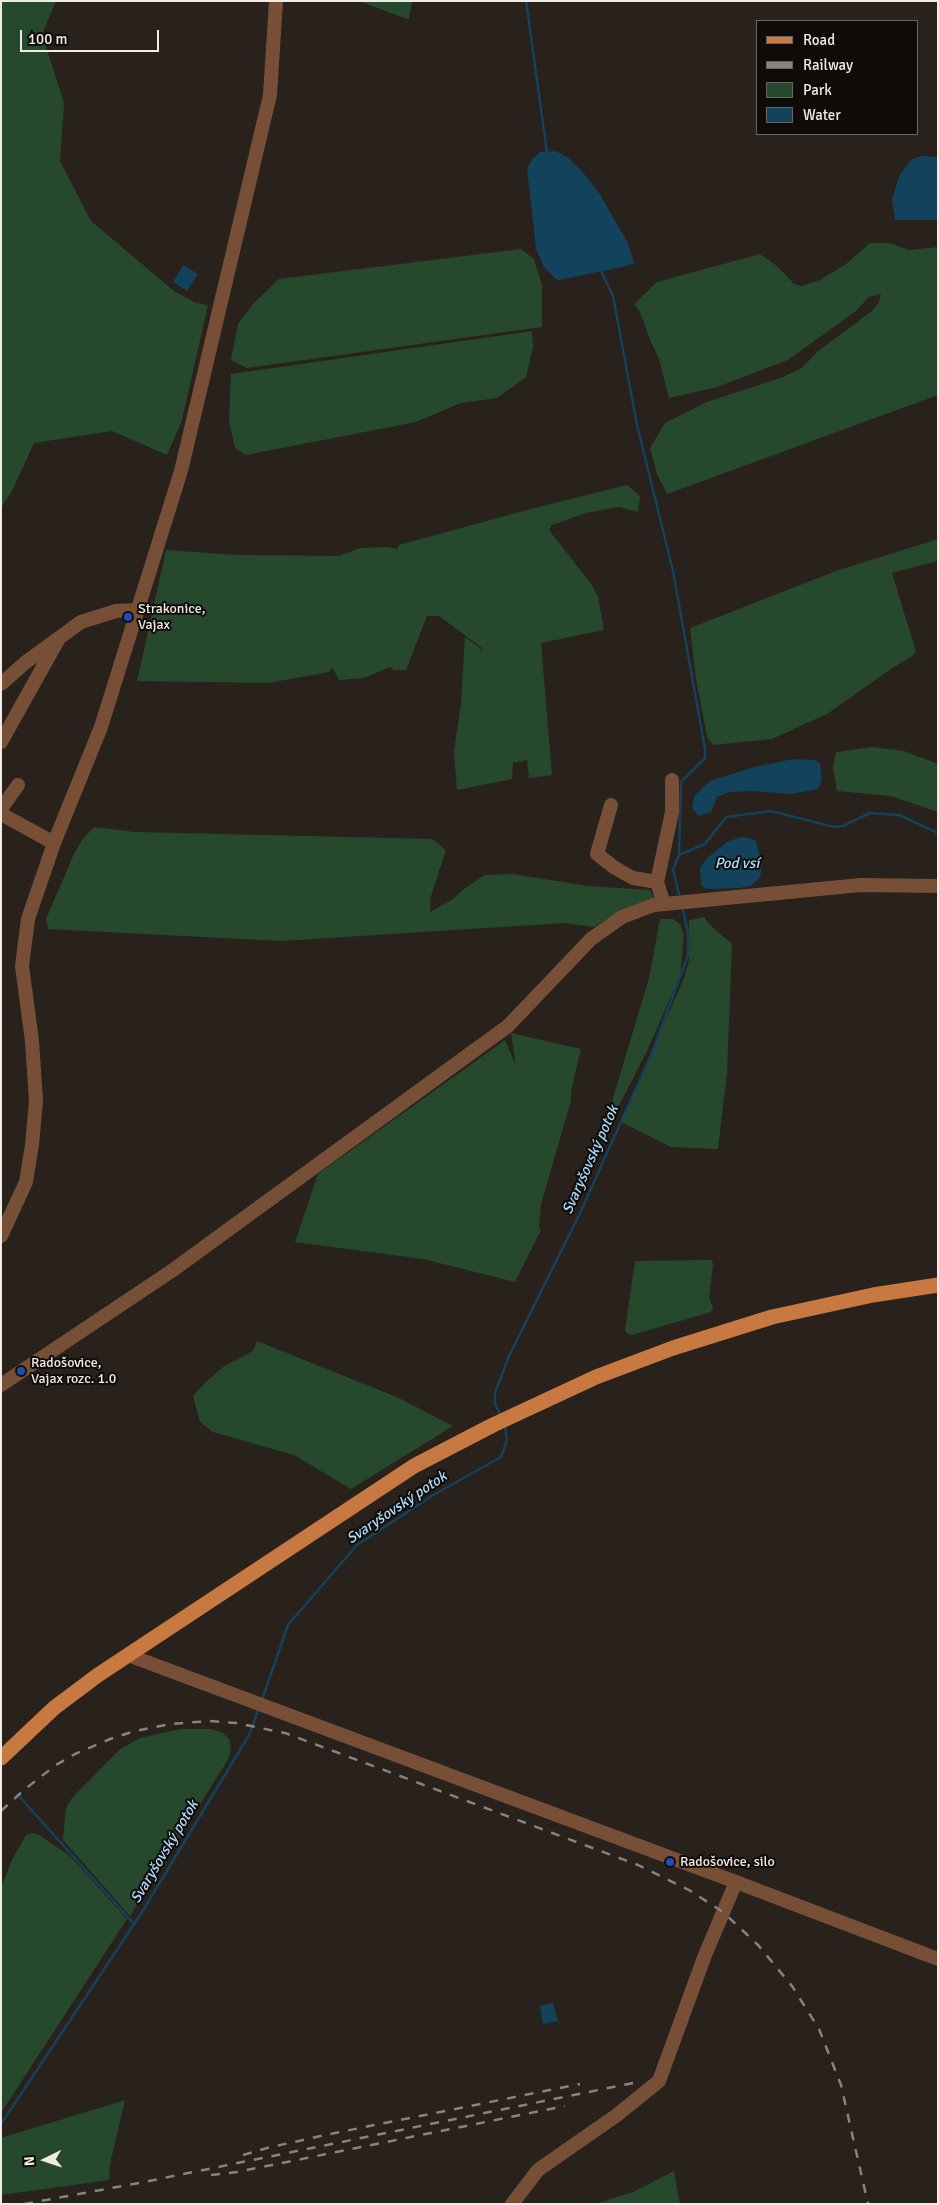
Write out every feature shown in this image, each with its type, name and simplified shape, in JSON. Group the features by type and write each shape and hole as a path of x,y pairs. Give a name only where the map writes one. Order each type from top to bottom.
{"main road":[{"path":"1,1758 54,1708 128,1655 414,1466 510,1416 596,1377 673,1348 772,1318 873,1294 938,1284"}],"street":[{"path":"1,1236 26,1182 36,1101 32,1041 22,966 28,919 54,843 101,727 181,470 270,95 276,1"},
{"path":"1,684 81,622 95,616 129,609 137,610"},
{"path":"1,742 62,635"},
{"path":"664,904 657,882 661,856 672,812 672,780"},
{"path":"1,809 18,785"},
{"path":"611,805 598,854 615,868 633,878 657,882"},
{"path":"1,814 54,843"},
{"path":"1,1385 172,1270 508,1026 591,939 622,917 654,905 664,904 861,885 938,886"},
{"path":"128,1655 245,1697 938,1960"},
{"path":"512,2204 538,2170 617,2114 659,2081 705,1955 736,1882"}],"green space":[{"path":"1,1 56,1 42,34 64,103 60,161 91,221 174,291 196,303 208,305 182,420 167,455 112,431 34,443 12,491 1,508"},
{"path":"359,1 412,1 409,19 407,19"},
{"path":"870,243 889,243 909,250 938,247 938,395 667,494 657,474 650,448 665,423 707,402 783,377 802,368 817,352 872,311 879,302 881,294 869,297 856,311 788,360 717,387 669,398 659,359 640,312 634,304 657,282 760,254 778,267 794,284 802,286 820,280 846,264"},
{"path":"521,249 534,259 542,285 542,327 247,368 231,360 238,324 252,305 279,279"},
{"path":"532,331 533,347 526,377 497,398 461,403 416,422 246,455 235,448 229,421 231,374"},
{"path":"627,485 640,496 638,512 619,507 586,513 552,525 549,530 592,585 598,597 604,630 541,643 552,775 529,778 527,760 513,763 512,779 457,790 454,752 461,703 465,637 480,648 483,653 481,647 439,616 427,616 406,670 394,670 390,667 364,678 339,680 332,667 329,672 268,683 137,681 166,550 237,555 339,556 360,548 388,547 397,549 399,545"},
{"path":"938,539 938,561 892,573 916,652 911,657 827,714 772,739 713,745 707,737 696,679 690,628 836,571"},
{"path":"872,747 904,751 938,764 938,812 891,796 837,791 833,767 836,752"},
{"path":"94,827 135,832 432,839 446,850 430,899 430,912 453,899 465,888 485,875 513,874 588,886 650,890 655,899 616,913 594,927 565,923 281,941 48,929 46,919 73,856 82,840"},
{"path":"704,917 710,925 732,944 727,1073 718,1149 671,1147 621,1122 684,978 689,960 689,920"},
{"path":"660,919 673,919 680,924 684,936 680,976 647,1051 610,1123 613,1098 649,978"},
{"path":"511,1033 581,1049 571,1091 571,1101 541,1204 539,1227 541,1230 515,1282 423,1259 295,1242 318,1174 505,1040 516,1066"},
{"path":"712,1260 709,1298 713,1307 711,1312 632,1335 628,1334 625,1330 635,1261"},
{"path":"257,1341 399,1398 453,1426 351,1489 294,1455 213,1432 200,1422 193,1396 223,1367 253,1351"},
{"path":"181,1729 211,1729 222,1732 229,1739 231,1748 229,1758 130,1916 63,1840 66,1808 72,1798 119,1750 140,1738"},
{"path":"32,1833 39,1835 70,1856 127,1919 1,2113 1,1887 12,1860 26,1835"},
{"path":"125,2100 110,2164 109,2180 1,2195 1,2138"},
{"path":"674,2171 680,2204 595,2204 633,2192"}],"water":[{"path":"556,151 567,157 580,169 598,191 628,243 634,263 559,280 554,278 544,267 536,249 527,169 532,159 540,152"},
{"path":"921,156 938,157 938,220 895,220 892,200 899,176 912,159"},
{"path":"183,265 198,274 187,291 173,282"},
{"path":"794,759 815,760 820,763 822,780 818,789 791,794 752,791 729,792 717,797 711,812 699,816 692,808 694,796 710,781 754,767"},
{"name":"Pod vsí","path":"741,837 756,841 762,864 760,877 751,886 739,888 707,889 701,885 700,868 706,859 727,842"},
{"path":"553,2003 558,2021 543,2024 540,2006"}],"waterway":[{"path":"526,1 547,153"},
{"path":"600,269 613,296 637,425 673,571 705,749 705,758 681,782 679,855"},
{"name":"Svaryšovský potok","path":"679,894 673,870 679,855 705,844 726,817 771,811 834,827 843,826 870,813 899,815 938,833"},
{"name":"Svaryšovský potok","path":"501,1416 495,1404 495,1393 509,1356 581,1211 652,1053 688,955 688,933 683,910"},
{"name":"Svaryšovský potok","path":"262,1700 288,1625 357,1545 435,1494 501,1457 507,1440 505,1426"},
{"name":"Svaryšovský potok","path":"1,2124 142,1912 249,1735 259,1708"},
{"path":"18,1795 133,1923"}],"railway":[{"path":"1,1811 56,1765 75,1754 110,1739 135,1731 171,1724 210,1721 236,1723 285,1733 638,1865 689,1890 723,1912 758,1945 792,1986 819,2029 841,2085 868,2204"},
{"path":"24,2204 139,2183 633,2083"},
{"path":"243,2155 325,2135 580,2084"},
{"path":"211,2175 237,2172 565,2106"}],"place":[{"name":"Strakonice, Vajax","path":"128,617"},
{"name":"Radošovice, Vajax rozc. 1.0","path":"21,1371"},
{"name":"Radošovice, silo","path":"670,1862"}]}
